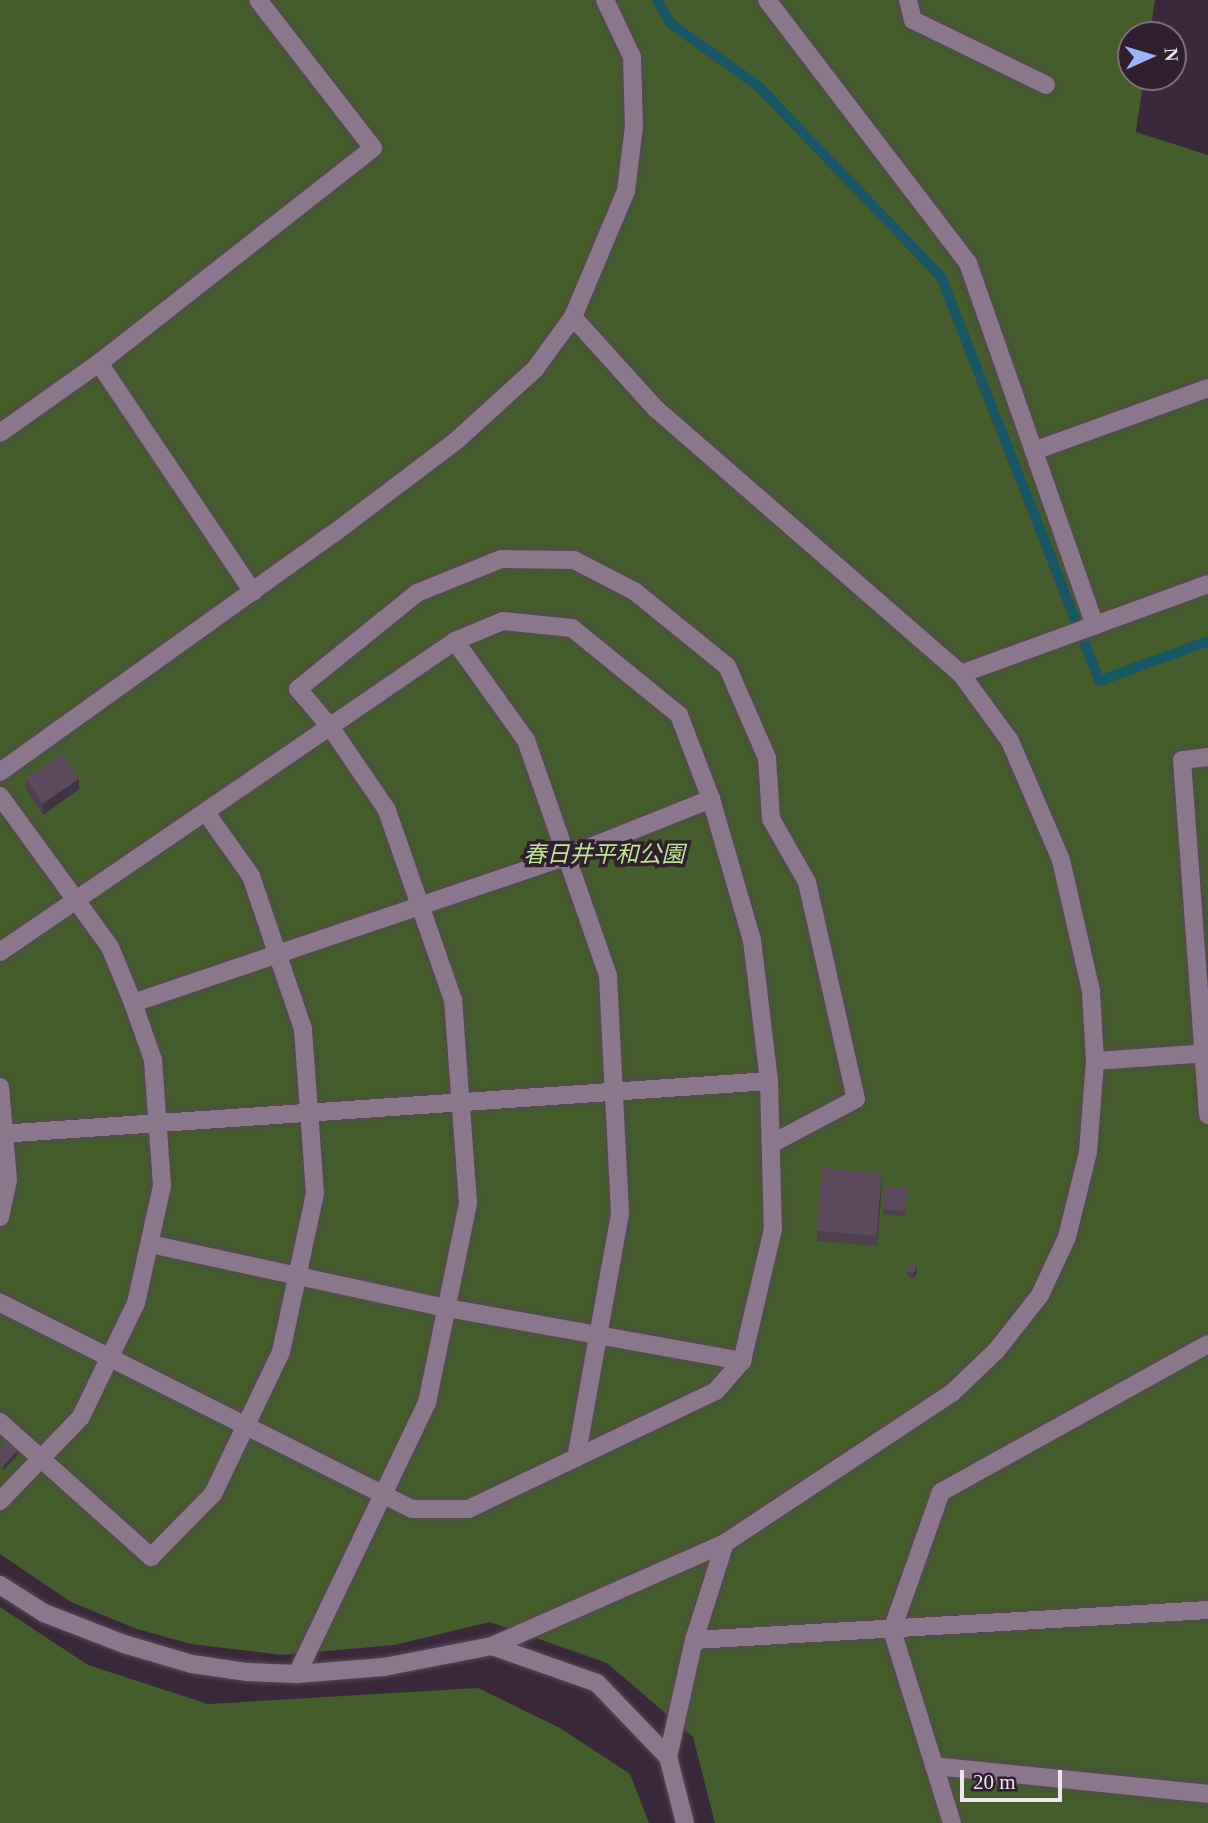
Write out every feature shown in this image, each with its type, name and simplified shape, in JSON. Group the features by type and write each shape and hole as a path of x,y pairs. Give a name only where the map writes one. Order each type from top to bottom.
{"street":[{"path":"0,433 99,363 373,148 258,0"},
{"path":"0,772 253,592 456,441 535,369 572,317 626,191 634,126 632,57 605,0"},
{"path":"767,0 968,263 1095,625"},
{"path":"908,0 913,20 1046,85"},
{"path":"0,1585 44,1613 124,1644 192,1664 297,1674 384,1667 492,1646 725,1542 953,1393 996,1351 1040,1295 1068,1237 1088,1153 1095,1061 1091,991 1061,860 1010,741 961,674 656,409 572,317"},
{"path":"99,363 253,592"},
{"path":"1034,452 1208,388"},
{"path":"297,1674 427,1403 468,1203 463,1100 453,1000 387,810 331,728 298,690 417,593 501,559 574,560 634,592 727,666 767,758 771,819 807,883 856,1099 771,1144"},
{"path":"961,674 1208,584"},
{"path":"0,952 77,897 206,814 455,641 503,621 572,628 679,715 711,799 752,940 769,1081 773,1229 742,1361 716,1391 469,1508 412,1509 107,1359 0,1303"},
{"path":"455,641 526,740 608,976 620,1214 576,1458"},
{"path":"1208,757 1182,761 1206,1053 1208,1115"},
{"path":"0,796 77,897 110,947 153,1060 162,1186 136,1303 81,1417 0,1501"},
{"path":"133,1003 274,953 568,856 711,799"},
{"path":"0,1422 151,1557 214,1494 281,1352 301,1274 315,1193 306,1110 303,1029 274,953 251,876 206,814"},
{"path":"1095,1061 1206,1053"},
{"path":"3,1133 156,1124 306,1110 769,1081"},
{"path":"0,1087 8,1180 0,1217"},
{"path":"150,1244 301,1274 447,1308 742,1361"},
{"path":"952,1823 892,1630 941,1492 1208,1344"},
{"path":"685,1823 668,1758 694,1640 725,1542"},
{"path":"694,1640 1208,1610"},
{"path":"492,1646 597,1683 668,1758"},
{"path":"934,1766 1208,1794"}],"green space":[{"name":"春日井平和公園","path":"0,0 1155,0 1152,21 1117,21 1117,91 1142,91 1136,132 1208,155 1208,1823 715,1823 693,1737 607,1663 490,1622 394,1645 282,1655 191,1644 137,1629 71,1602 0,1554"},
{"path":"0,1607 88,1665 208,1704 478,1688 560,1728 630,1774 649,1823 0,1823"}],"building":[{"path":"62,754 79,779 42,803 26,779"},
{"path":"822,1168 882,1173 876,1236 817,1231"},
{"path":"885,1186 907,1188 905,1211 883,1209"},
{"path":"912,1262 917,1267 913,1274 907,1270"},
{"path":"7,1440 17,1451 3,1466 0,1463 0,1447"}],"waterway":[{"path":"657,0 671,24 758,86 941,277 1099,681 1208,641"}]}
